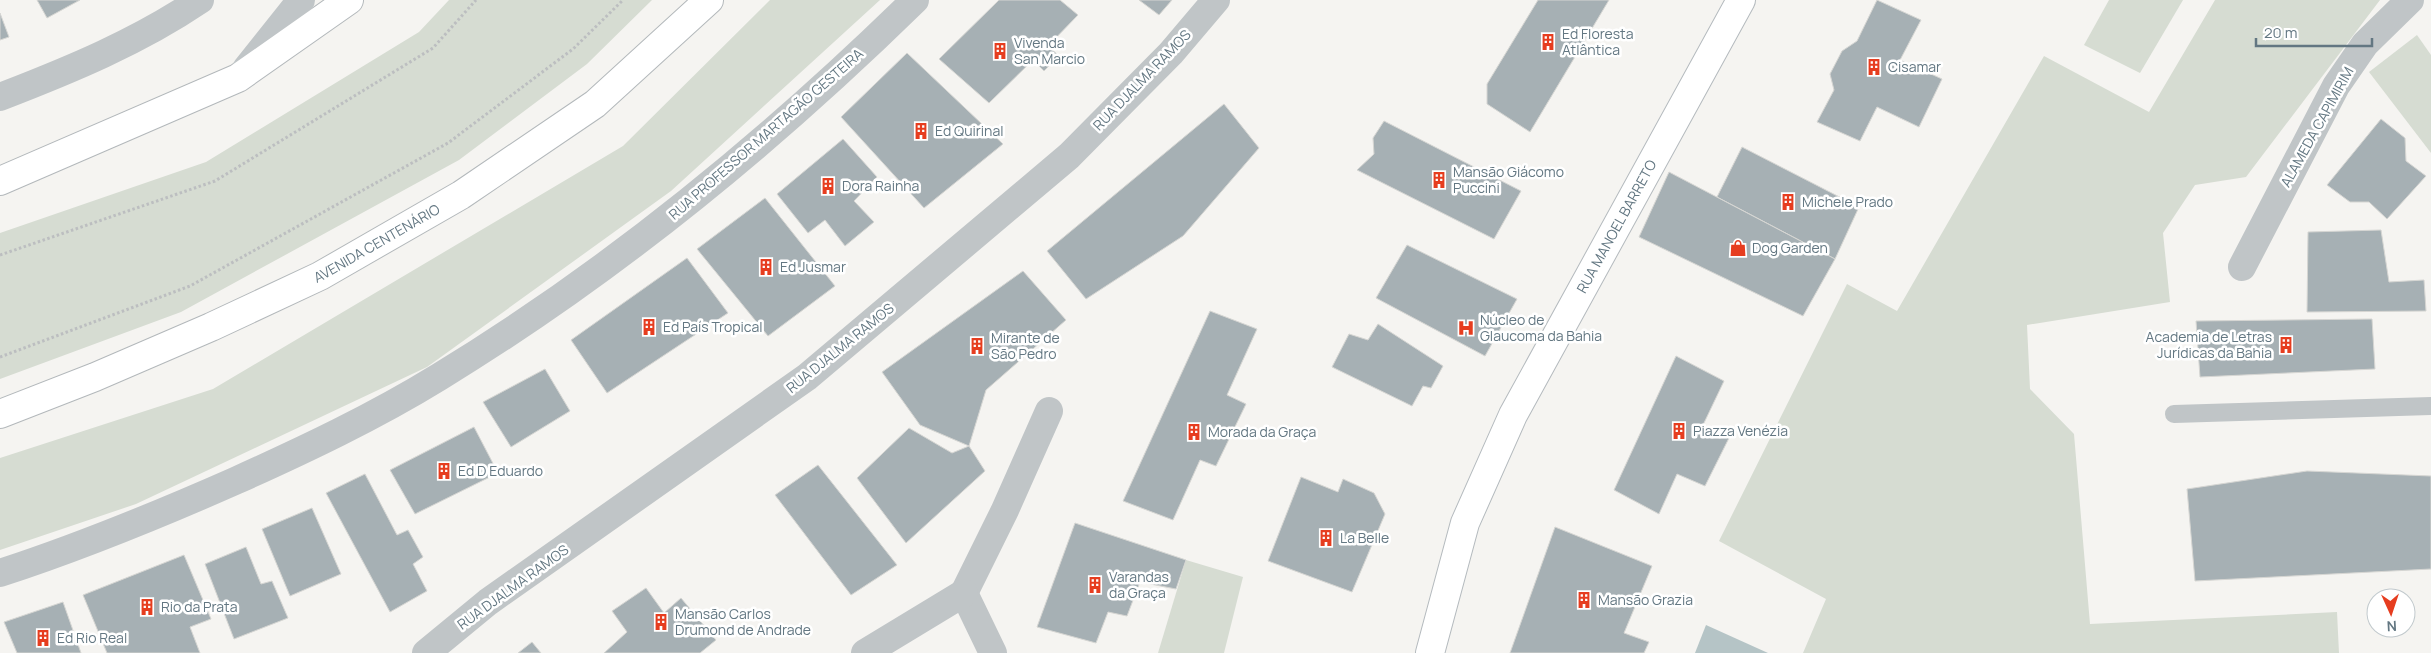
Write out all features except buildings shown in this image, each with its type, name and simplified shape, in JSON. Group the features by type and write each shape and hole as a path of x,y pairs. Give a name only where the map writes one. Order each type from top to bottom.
{"main road":[{"path":"0,181 238,78 349,0"},
{"name":"AVENIDA CENTENÁRIO","path":"0,414 95,377 211,327 303,284 461,195 595,104 708,0"},
{"name":"RUA MANOEL BARRETO","path":"1430,653 1465,523 1513,415 1741,0"}],"street":[{"path":"0,97 82,66 172,19 200,0"},
{"path":"238,78 301,0"},
{"name":"RUA PROFESSOR MARTAGÃO GESTEIRA","path":"0,573 175,508 310,448 439,377 574,288 701,194 850,63 915,0"},
{"name":"RUA DJALMA RAMOS","path":"426,653 488,602 807,378 1068,156 1171,53 1216,0"},
{"name":"ALAMEDA CAPIMIRIM","path":"2242,267 2336,86 2365,44 2410,0"},
{"path":"865,653 964,593 1005,510 1049,411"},
{"path":"964,593 994,653"}],"lane":[{"path":"2174,414 2431,406"}],"path":[{"path":"0,254 215,180 433,48 476,0"},
{"path":"0,357 190,286 448,142 573,49 623,0"}],"shaded area":[{"path":"449,0 652,0 587,64 459,160 181,312 0,379 0,233 206,162 419,32"},
{"path":"770,0 880,0 671,191 427,367 136,504 0,550 0,458 213,389 623,146"},
{"path":"2109,0 2183,0 2140,73 2084,45"},
{"path":"2215,0 2380,0 2246,177 2195,185 2163,233 2170,302 2027,325 2030,389 2074,434 2090,624 2337,612 2339,653 1803,653 1826,599 1719,541 1847,284 1897,311 2044,56 2149,112"},
{"path":"2417,35 2431,55 2431,153 2369,72"},
{"path":"1186,560 1243,577 1224,653 1158,653"},
{"path":"1706,625 1768,653 1695,653"}],"place":[{"name":"Ed Floresta Atlântica","path":"1548,42"},
{"name":"Vivenda San Marcio","path":"1000,51"},
{"name":"Cisamar","path":"1874,67"},
{"name":"Ed Quirinal","path":"921,131"},
{"name":"Mansão Giácomo Puccini","path":"1439,180"},
{"name":"Dora Rainha","path":"828,186"},
{"name":"Michele Prado","path":"1788,202"},
{"name":"Dog Garden","path":"1738,248"},
{"name":"Ed Jusmar","path":"766,267"},
{"name":"Ed País Tropical","path":"649,327"},
{"name":"Núcleo de Glaucoma da Bahia","path":"1466,328"},
{"name":"Academia de Letras Jurídicas da Bahia","path":"2286,345"},
{"name":"Mirante de São Pedro","path":"977,346"},
{"name":"Piazza Venézia","path":"1679,431"},
{"name":"Morada da Graça","path":"1194,432"},
{"name":"Ed D Eduardo","path":"444,471"},
{"name":"La Belle","path":"1326,538"},
{"name":"Varandas da Graça","path":"1095,585"},
{"name":"Mansão Grazia","path":"1584,600"},
{"name":"Rio da Prata","path":"147,607"},
{"name":"Mansão Carlos Drumond de Andrade","path":"661,622"},
{"name":"Ed Rio Real","path":"43,638"}]}
